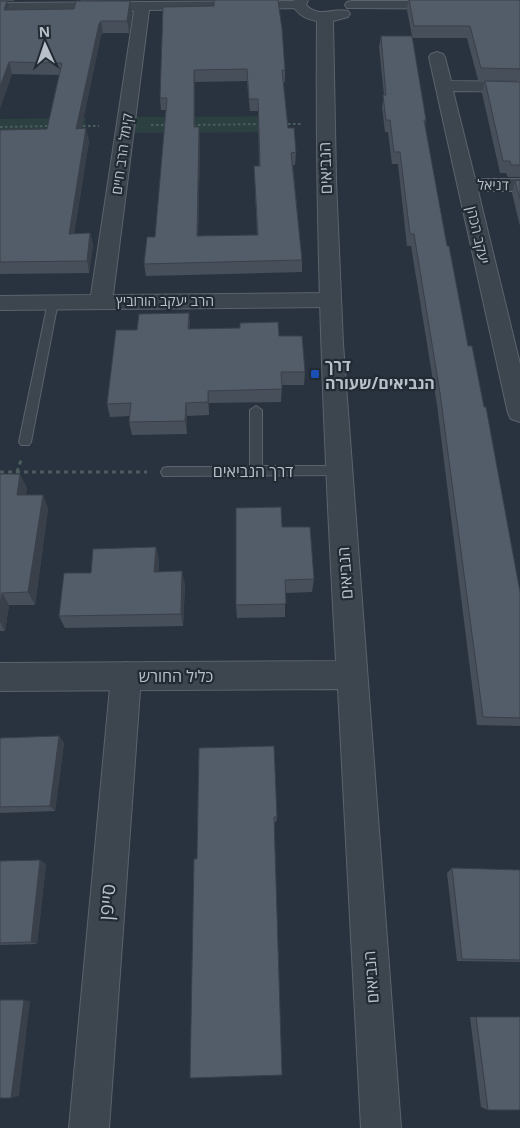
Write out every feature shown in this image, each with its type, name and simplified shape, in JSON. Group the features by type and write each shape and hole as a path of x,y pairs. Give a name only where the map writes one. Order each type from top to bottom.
{"street":[{"path":"0,7 41,3 142,6 170,3 300,3 304,12 325,17 344,14 349,11 350,3 520,5"},
{"name":"קימל הרב חיים","path":"101,302 142,6"},
{"name":"הנביאים","path":"325,17 324,124 329,300 338,471 381,1128"},
{"name":"יעקב הכהן","path":"437,57 467,185 510,324 520,412"},
{"path":"444,86 520,87"},
{"name":"דניאל","path":"467,185 520,185"},
{"name":"הרב יעקב הורוביץ","path":"0,302 329,300"},
{"name":"כליל החורש","path":"0,677 352,675"},
{"name":"סייפן","path":"88,1128 126,676"}],"lane":[{"path":"25,442 53,302"},
{"path":"256,410 256,472"},
{"name":"דרך הנביאים","path":"167,472 338,471"}],"path":[{"path":"185,125 264,124"},
{"path":"274,124 324,124"},
{"path":"77,126 175,125"},
{"path":"0,127 58,126"},
{"path":"0,472 167,472"}],"green space":[{"path":"287,116 288,132 124,133 127,117"},
{"path":"86,118 83,133 0,134 0,119"}],"building":[{"path":"214,0 278,0 282,29 285,70 282,70 288,128 294,128 296,152 291,153 302,260 144,264 147,237 155,237 167,98 160,98 163,7 214,6","holes":["247,69 249,99 258,99 260,166 254,166 258,235 197,236 199,127 194,127 194,70"]},
{"path":"409,0 520,0 520,69 481,68 470,26 414,26"},
{"path":"0,1 7,1 4,10 74,9 76,1 130,1 127,21 101,21 99,24 76,129 86,128 69,234 90,233 87,261 0,262 0,130 47,129 62,63 9,62 0,87"},
{"path":"381,36 412,36 426,120 424,120 447,246 449,246 468,346 472,346 484,407 486,407 520,592 520,718 483,717 440,393 414,234 410,234 400,152 394,152 390,120 386,120 383,95 386,95"},
{"path":"485,81 520,82 520,165 511,165 510,161 503,161"},
{"path":"520,180 520,199 515,181"},
{"path":"189,313 188,329 240,328 240,323 278,322 279,336 302,336 305,372 281,372 282,389 208,391 208,402 186,403 185,421 129,422 131,403 107,404 116,330 137,330 139,314"},
{"path":"0,474 20,474 17,495 43,495 28,592 2,593 0,605"},
{"path":"281,507 282,527 310,527 314,579 285,580 286,604 236,605 236,508"},
{"path":"156,547 154,572 182,571 181,614 59,616 64,573 91,573 93,549"},
{"path":"59,736 50,806 0,807 0,738"},
{"path":"274,746 277,817 274,817 282,1075 190,1078 194,859 197,859 199,748"},
{"path":"40,860 31,942 0,943 0,861"},
{"path":"452,868 520,870 520,960 462,959"},
{"path":"0,1000 24,1000 11,1098 0,1098"},
{"path":"476,1017 520,1017 520,1110 488,1110"}],"place":[{"name":"דרך הנביאים/שעורה","path":"315,374"}]}
